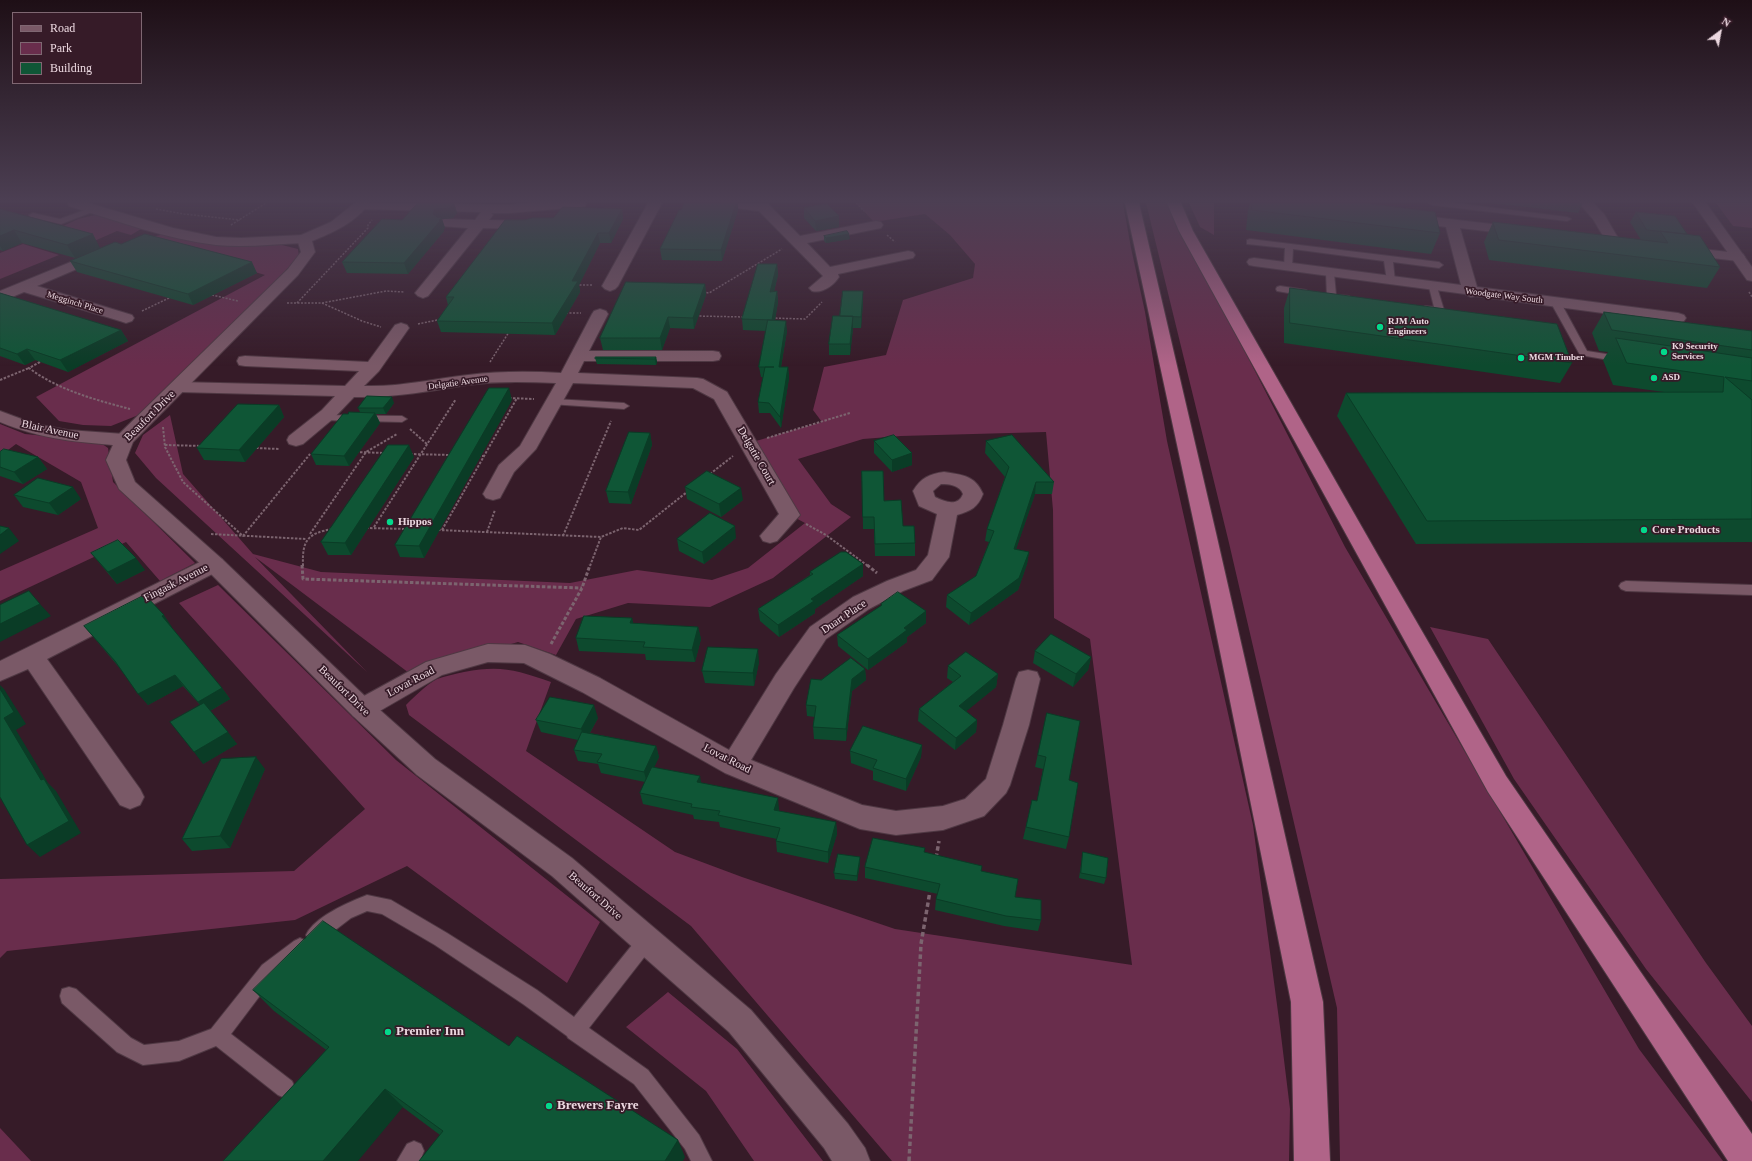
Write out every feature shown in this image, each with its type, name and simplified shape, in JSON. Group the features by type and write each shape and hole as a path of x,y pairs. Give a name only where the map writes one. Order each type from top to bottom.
{"highway":[{"path":"1144,257 1206,533 1307,1002 1312,1161"},
{"path":"1201,257 1497,784 1750,1161"}],"street":[{"name":"Megginch Place","path":"0,297 93,257"},
{"name":"Beaufort Drive","path":"304,257 293,272 124,440 116,460 126,485 214,564 362,709 426,767 562,867 740,1021 836,1136 852,1161"},
{"path":"423,293 453,257"},
{"path":"610,286 626,257"},
{"path":"813,257 832,277 817,288"},
{"path":"828,272 898,257"},
{"path":"1461,257 1471,292"},
{"path":"1738,257 1752,277"},
{"name":"Woodgate Way South","path":"1254,262 1433,287 1678,318"},
{"name":"Megginch Place","path":"23,287 126,318"},
{"path":"493,494 506,469 527,449 555,401 600,314"},
{"path":"289,444 322,418 373,367 401,328"},
{"path":"578,356 713,356"},
{"path":"245,361 373,367"},
{"name":"Delgatie Avenue","path":"178,387 385,391 515,376 567,377 696,384"},
{"name":"Delgatie Court","path":"696,384 721,396 790,515"},
{"name":"Blair Avenue","path":"0,416 30,428 68,436 124,440"},
{"name":"Duart Place","path":"734,765 785,681 818,633 861,603 895,586 924,575 938,557 948,510"},
{"path":"770,536 790,515"},
{"name":"Fingask Avenue","path":"0,672 214,564"},
{"name":"Lovat Road","path":"362,709 434,668 488,654 524,654 542,660 591,685 734,765 860,817 896,823 943,818 974,808 997,784 1016,725 1028,679"},
{"path":"32,656 130,797"}],"lane":[{"path":"1288,257 1288,267"},
{"path":"1374,257 1439,265"},
{"path":"1388,259 1391,281"},
{"path":"1325,296 1330,272"},
{"path":"1416,308 1443,311 1433,287"},
{"path":"1280,289 1355,300"},
{"path":"1556,303 1583,353 1629,360"},
{"path":"555,401 624,406"},
{"path":"322,418 405,424"},
{"path":"1626,586 1752,590"},
{"path":"69,996 124,1045 143,1055 179,1051 218,1036 268,971 345,912 367,903 385,906 441,939 530,996 575,1031 598,1045 641,1077 692,1142 702,1161"},
{"path":"575,1031 646,940"},
{"path":"218,1036 285,1088"}],"path":[{"path":"297,303 340,257"},
{"path":"701,292 709,293 770,257"},
{"path":"572,285 610,286"},
{"path":"766,318 805,319 831,293 817,288"},
{"path":"322,303 386,291 423,293"},
{"path":"560,313 600,314"},
{"path":"690,316 750,317"},
{"path":"401,328 437,319 445,319"},
{"path":"373,528 428,445 510,330"},
{"path":"0,380 29,368 48,357"},
{"path":"29,368 34,373 56,384 100,401 163,417 165,446 183,482 243,536"},
{"path":"502,398 555,401"},
{"path":"442,530 517,398"},
{"path":"706,477 749,444 850,414"},
{"path":"563,536 611,421"},
{"path":"428,445 405,424 366,452 306,540 303,559 303,579 582,588"},
{"path":"251,448 289,444"},
{"path":"165,446 204,446"},
{"path":"243,536 313,450"},
{"path":"351,452 387,453"},
{"path":"408,454 453,455"},
{"path":"476,456 484,456"},
{"path":"434,530 600,537 623,528 639,530 688,492"},
{"path":"487,532 496,511 493,494"},
{"path":"790,515 826,535 895,586"},
{"path":"366,528 411,529"},
{"path":"310,535 319,530 334,529"},
{"path":"179,533 306,540"},
{"path":"542,660 564,624 582,588 600,537"},
{"path":"935,865 943,818"},
{"path":"909,1161 921,944 930,889"}],"green space":[{"path":"0,257 54,257 0,279"},
{"path":"204,257 298,257 260,298 141,414 111,426 83,425 59,421 36,397 265,275"},
{"path":"969,257 1133,257 1145,312 1167,441 1253,825 1290,1109 1289,1161 892,1161 691,926 409,715 406,705 417,694 437,679 464,672 488,669 508,670 528,674 551,682 526,751 675,852 742,877 895,929 1132,965 1090,639 1054,618 1053,510 1046,432 901,436 863,439 798,459 831,504 851,517 773,578 710,607 628,603 576,619 556,655 518,642 443,664 417,679 255,557 367,672 156,478 135,453 143,435 170,415 183,474 253,554 321,572 570,583 637,570 712,580 748,568 805,523 790,515 749,443 822,422 813,410 824,367 886,355 903,300 973,278 975,264"},
{"path":"1159,257 1197,257 1345,547 1639,1049 1723,1161 1340,1161 1337,1008 1229,543"},
{"path":"0,424 25,434 98,441 108,448 113,482 195,563 160,581 126,542 0,601 0,571 98,528 81,482 16,444 0,456"},
{"path":"218,585 396,760 600,922 567,983 407,866 295,920 7,951 0,958 0,879 294,871 365,809 179,603"},
{"path":"1430,627 1488,639 1706,963 1752,1026 1752,1102 1646,969 1514,779"},
{"path":"668,992 737,1049 823,1161 754,1161 706,1091 626,1027"},
{"path":"0,1128 31,1161 0,1161"}],"building":[{"path":"79,257 234,257 252,262 188,294 70,261"},
{"path":"346,257 409,257 404,263 342,262"},
{"path":"477,257 585,257 572,281 578,281 552,323 437,321 454,297 446,297"},
{"path":"1640,257 1714,257 1720,267"},
{"path":"758,264 777,264 770,292 777,291 772,320 742,319"},
{"path":"626,282 705,284 693,318 668,317 660,338 600,338"},
{"path":"1290,288 1557,324 1572,363 1290,323"},
{"path":"843,291 863,291 861,317 840,316"},
{"path":"0,293 121,330 60,360 27,349 17,354 0,348"},
{"path":"1604,312 1752,331 1752,350 1612,330"},
{"path":"833,316 853,316 850,344 829,344"},
{"path":"768,320 786,321 779,367 788,367 780,417 769,403 758,402 765,367 759,367"},
{"path":"1616,338 1752,358 1752,381 1725,377 1752,400 1752,519 1427,521 1346,393 1723,392 1724,377 1627,363"},
{"path":"656,357 655,359 595,358"},
{"path":"489,388 509,388 419,546 395,545"},
{"path":"367,396 392,397 383,408 358,408"},
{"path":"238,404 279,405 239,450 197,448"},
{"path":"349,412 375,413 344,456 311,454 343,414 348,414"},
{"path":"629,432 650,433 628,492 606,491"},
{"path":"894,435 912,453 892,460 874,441"},
{"path":"1012,435 1054,482 1036,482 1014,549 1029,552 1019,578 971,613 947,595 976,576 994,531 987,529 1009,467 986,441"},
{"path":"388,445 409,445 345,543 321,542"},
{"path":"4,449 38,457 14,472 0,467 0,452"},
{"path":"707,471 741,488 719,504 685,487"},
{"path":"862,471 883,471 884,501 901,500 903,526 914,526 915,543 875,544 874,517 863,517"},
{"path":"38,478 73,487 49,503 14,495"},
{"path":"710,513 735,526 702,552 677,539"},
{"path":"0,526 9,528 0,535"},
{"path":"118,540 136,558 108,572 91,553"},
{"path":"841,552 846,552 863,564 811,599 814,601 778,625 758,609 813,574 810,572"},
{"path":"29,591 40,604 0,624 0,605"},
{"path":"898,592 926,611 904,628 907,630 868,659 837,635 882,605 881,604"},
{"path":"145,595 164,615 162,616 222,688 198,702 175,675 138,694 115,661 84,626"},
{"path":"584,616 632,618 630,623 698,627 692,650 643,647 645,642 576,638"},
{"path":"1051,634 1091,657 1076,674 1035,651"},
{"path":"708,647 758,649 753,673 702,671"},
{"path":"966,652 998,674 959,706 977,720 956,738 919,709 961,676 948,666"},
{"path":"851,658 865,669 852,679 846,729 813,727 816,706 806,705 811,679 821,680"},
{"path":"0,689 14,712 4,718 41,780 44,779 69,821 27,845 0,797"},
{"path":"550,697 594,705 581,729 536,720"},
{"path":"204,703 228,732 194,752 170,722"},
{"path":"1047,713 1080,721 1069,780 1078,783 1069,837 1026,827 1032,800 1037,801 1046,757 1038,755"},
{"path":"863,726 922,745 906,779 873,768 877,760 850,751"},
{"path":"582,732 656,746 644,772 597,762 602,754 574,750"},
{"path":"256,757 220,836 182,839 221,759"},
{"path":"652,767 700,776 697,782 778,798 774,810 836,822 828,852 776,841 780,828 718,815 720,811 691,807 692,804 640,793"},
{"path":"873,838 925,848 924,852 982,866 981,871 1018,879 1015,897 1041,900 1041,920 1006,916 936,899 940,884 865,867"},
{"path":"1083,852 1108,858 1106,878 1081,873"},
{"path":"838,854 860,857 857,876 834,873"},
{"path":"323,921 509,1046 517,1036 678,1140 665,1161 419,1161 443,1131 385,1089 323,1161 223,1161 329,1047 253,990"}],"place":[{"name":"RJM Auto Engineers","path":"1380,327"},
{"name":"K9 Security Services","path":"1664,352"},
{"name":"MGM Timber","path":"1521,358"},
{"name":"ASD","path":"1654,378"},
{"name":"Hippos","path":"390,522"},
{"name":"Core Products","path":"1644,530"},
{"name":"Premier Inn","path":"388,1032"},
{"name":"Brewers Fayre","path":"549,1106"}]}
